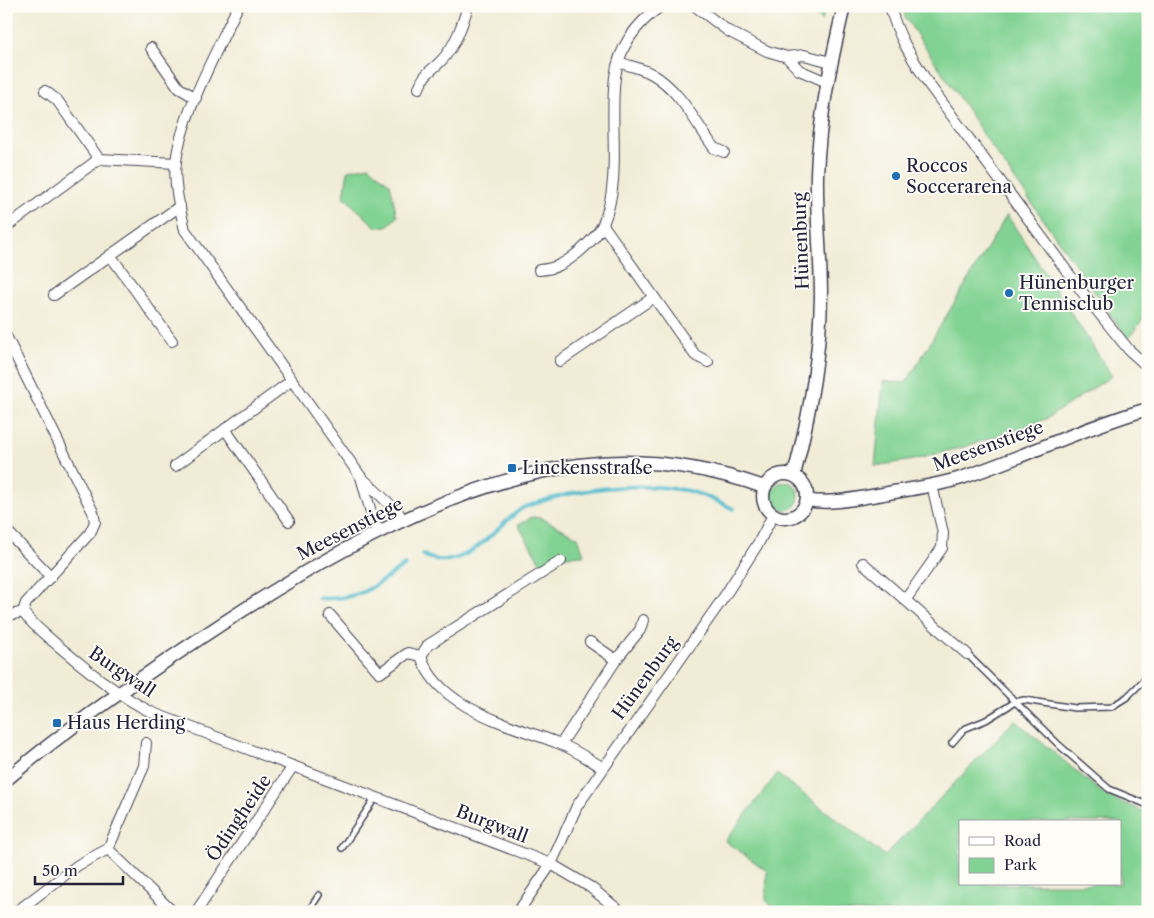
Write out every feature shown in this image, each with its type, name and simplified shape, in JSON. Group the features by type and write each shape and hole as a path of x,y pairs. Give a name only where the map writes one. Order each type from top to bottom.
{"street":[{"path":"238,6 184,128 176,163 180,206 185,230 361,477 398,512 403,521"},
{"path":"419,88 424,75 441,61 456,40 468,6"},
{"path":"538,270 555,269 571,258 588,244 603,225 611,197 615,76 624,47 636,27 661,6"},
{"path":"695,6 728,30 767,51 787,57 804,55 831,62"},
{"name":"Hünenburg","path":"794,475 814,376 820,322 817,174 827,82 844,6"},
{"path":"890,6 902,39 930,86 1086,298 1129,350 1148,367"},
{"path":"151,48 179,88 196,98"},
{"path":"787,57 799,70 827,82"},
{"path":"619,62 650,73 663,82 675,94 714,148 724,152"},
{"path":"45,90 57,100 99,159"},
{"path":"6,227 99,159 176,163"},
{"path":"54,295 180,206"},
{"path":"603,225 695,355 708,362"},
{"path":"110,255 172,342"},
{"path":"560,361 654,297"},
{"path":"6,336 94,517 90,533 26,603 22,612 6,616"},
{"path":"175,466 291,381"},
{"name":"Meesenstiege","path":"807,500 832,501 932,485 961,478 1100,424 1148,409"},
{"path":"225,429 289,521"},
{"name":"Meesenstiege","path":"6,780 118,694 288,581 379,532 493,486 537,473 600,462 640,463 717,472 764,487"},
{"path":"780,474 794,475 803,483 807,500 805,507 794,517 787,518 773,515 763,502 764,487 773,476 780,474"},
{"path":"361,477 374,523 379,532"},
{"path":"906,599 942,548 943,533 932,485"},
{"name":"Hünenburg","path":"518,912 551,864 577,806 602,767 724,597 759,542 773,515"},
{"path":"6,530 51,577"},
{"path":"561,561 428,645 421,656 425,669 435,684 450,695 501,722 561,744 602,767"},
{"path":"863,563 967,654"},
{"name":"Burgwall","path":"22,612 44,634 118,694 153,713 551,864 590,887 621,912"},
{"path":"330,615 380,673 408,653 421,656"},
{"path":"561,744 616,660 640,630 643,620"},
{"path":"590,642 616,660"},
{"path":"16,912 78,865 108,849 144,766 146,743"},
{"name":"Ödingheide","path":"196,912 293,766"},
{"path":"108,849 173,912"}],"lane":[{"path":"967,654 1100,782 1109,789 1148,805"},
{"path":"952,743 964,729 986,720 1015,702 1024,700 1075,708 1111,707 1127,697 1148,676"},
{"path":"342,848 375,797"},
{"path":"308,912 319,894"}],"green space":[{"path":"808,6 825,6 822,21"},
{"path":"903,6 1148,6 1148,313 1128,339 996,153 905,17"},
{"path":"369,166 390,184 397,217 387,226 376,227 344,197 348,170"},
{"name":"Hünenburger Tennisclub","path":"1007,215 1112,376 1046,419 967,446 913,460 875,466 883,381 906,383"},
{"path":"785,482 795,486 799,496 795,506 785,510 775,506 771,496 775,486"},
{"path":"532,517 541,518 578,537 584,555 564,556 543,567 518,525"},
{"path":"1015,720 1106,796 1148,813 1148,912 777,912 766,900 767,871 725,841 777,774 885,856"}],"waterway":[{"path":"422,554 435,559 447,560 459,557 481,544 523,508 563,495 603,488 644,487 684,490 703,495 734,509"},
{"path":"318,598 355,595 374,586 405,565"}],"place":[{"name":"Roccos Soccerarena","path":"896,176"},
{"name":"Hünenburger Tennisclub","path":"1009,293"},
{"name":"Linckensstraße","path":"512,468"},
{"name":"Haus Herding","path":"57,723"}]}
